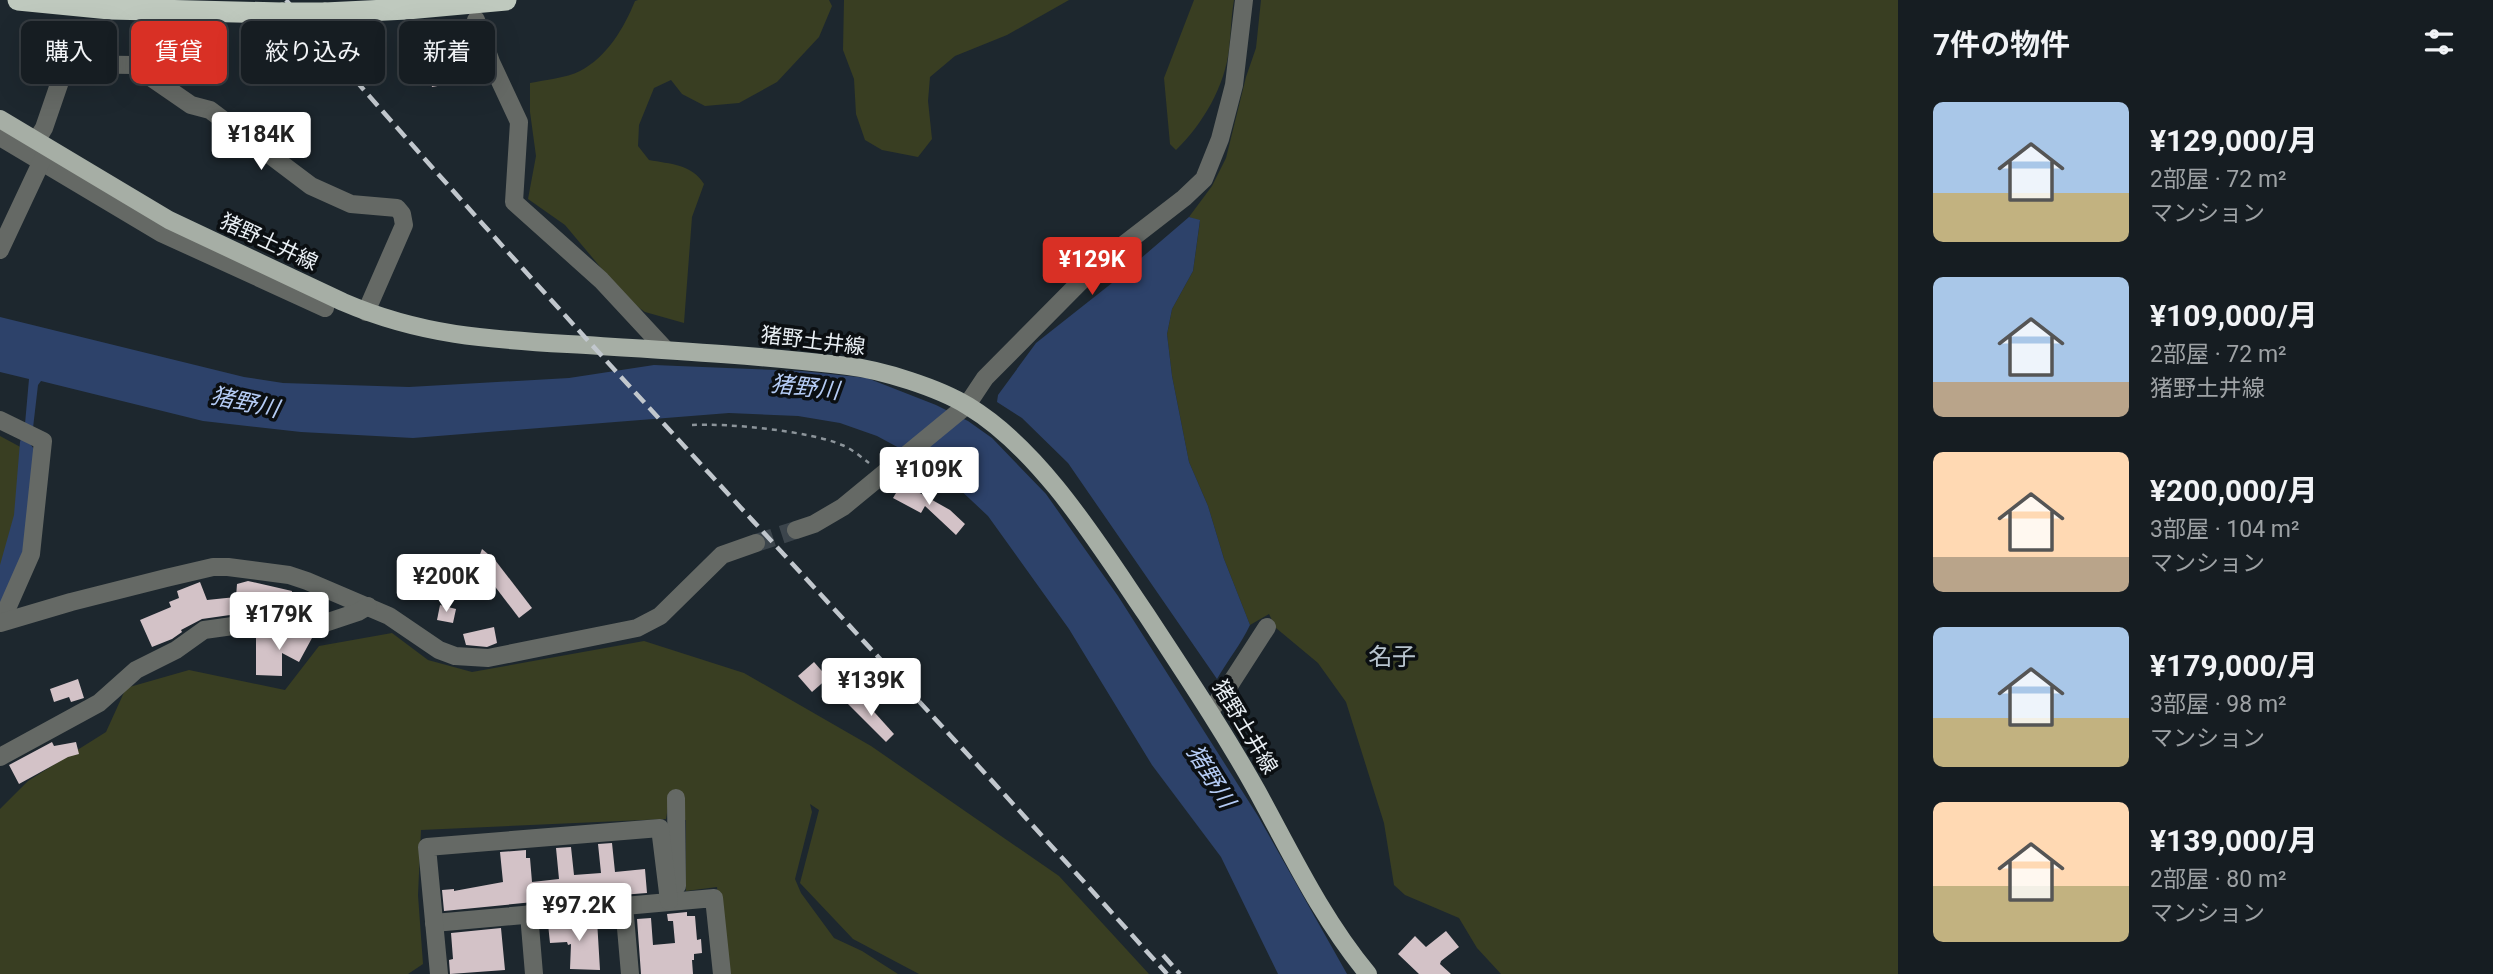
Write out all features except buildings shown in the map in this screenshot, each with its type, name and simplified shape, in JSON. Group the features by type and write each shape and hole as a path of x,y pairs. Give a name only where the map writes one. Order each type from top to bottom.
{"highway":[{"path":"18,0 110,9 325,13 506,0"}],"main road":[{"name":"猪野土井線","path":"0,119 169,220 273,271 366,312 419,329 485,340 666,350 853,367 916,383 967,405 1006,434 1045,474 1128,588 1210,711 1335,930 1368,974"}],"street":[{"path":"796,530 814,524 843,507 967,405 985,378 1088,275 1204,179 1220,139 1234,85 1244,0"},
{"path":"476,20 491,62 519,122 514,202 601,280 666,350"},
{"path":"117,65 133,65 191,105 210,110 311,186 351,204 397,208 402,214 404,225 366,312"},
{"path":"0,250 42,144 44,128 59,84"},
{"path":"0,137 161,233 325,307"},
{"path":"0,420 43,441 31,554 1,623"},
{"path":"1,623 83,599 213,567 289,575 368,606 439,650 455,656 488,658 637,628 660,616 722,555 755,543"},
{"path":"0,757 99,703 136,670 176,650 204,630 240,625 265,616 322,624 368,606"},
{"path":"1210,711 1267,626"},
{"path":"673,900 676,798"},
{"path":"439,974 427,847 660,828 673,900"},
{"path":"434,923 714,898 722,974"},
{"path":"624,905 630,974"},
{"path":"530,914 534,974"}],"path":[{"path":"692,425 717,424 809,436 842,445 885,472"}],"green space":[{"path":"638,0 829,0 832,6 819,37 777,82 739,103 705,106 682,94 671,80 654,88 639,125 638,146 649,160 687,169 704,184 692,217 684,323 645,312 628,300 565,225 528,199 536,156 530,112 530,83 568,75 590,65 614,41"},
{"path":"844,0 1069,0 1007,35 955,56 930,77 928,101 932,139 918,157 882,150 865,140 856,114 854,79 843,50"},
{"path":"1194,0 1234,0 1229,49 1223,77 1211,104 1176,150 1170,144 1164,78"},
{"path":"1261,0 1898,0 1898,974 1501,974 1477,948 1459,918 1405,895 1394,885 1384,823 1346,702 1318,663 1276,628 1269,614 1250,625 1224,559 1208,506 1189,462 1172,376 1167,334 1172,309 1193,271 1200,221 1189,217 1212,186 1226,158 1256,48"},
{"path":"0,436 26,450 29,460 0,583"},
{"path":"392,633 428,660 472,672 644,641 744,673 871,746 1059,876 1149,974 919,974 853,939 800,883 819,810 810,804 812,812 795,879 801,893 834,938 862,951 898,974 727,974 717,887 686,891 686,820 670,821 668,807 666,819 421,830 418,895 423,964 408,974 0,974 0,809 28,781 106,732 126,688 189,670 285,690 319,646"}],"water":[{"path":"1189,217 1200,220 1193,271 1172,309 1167,334 1172,376 1189,462 1208,506 1224,559 1250,625 1217,679 1068,463 1022,418 997,402 998,395 1036,343"},
{"name":"猪野川","path":"0,317 244,377 283,383 409,387 569,378 654,365 802,371 867,378 936,405 968,421 992,438 1046,494 1118,596 1258,816 1347,974 1278,974 1221,857 1152,765 1069,629 988,516 938,469 877,436 840,423 798,416 729,413 413,438 301,432 203,421 41,381 38,385 31,445 36,452 23,556 0,605 0,565 14,515 29,379 0,372"}],"tunnel":[{"path":"756,543 796,530"}],"railway":[{"path":"286,0 613,368 1167,974"},
{"path":"1163,955 1180,974"}],"district":[{"name":"名子","path":"1392,657"}]}
